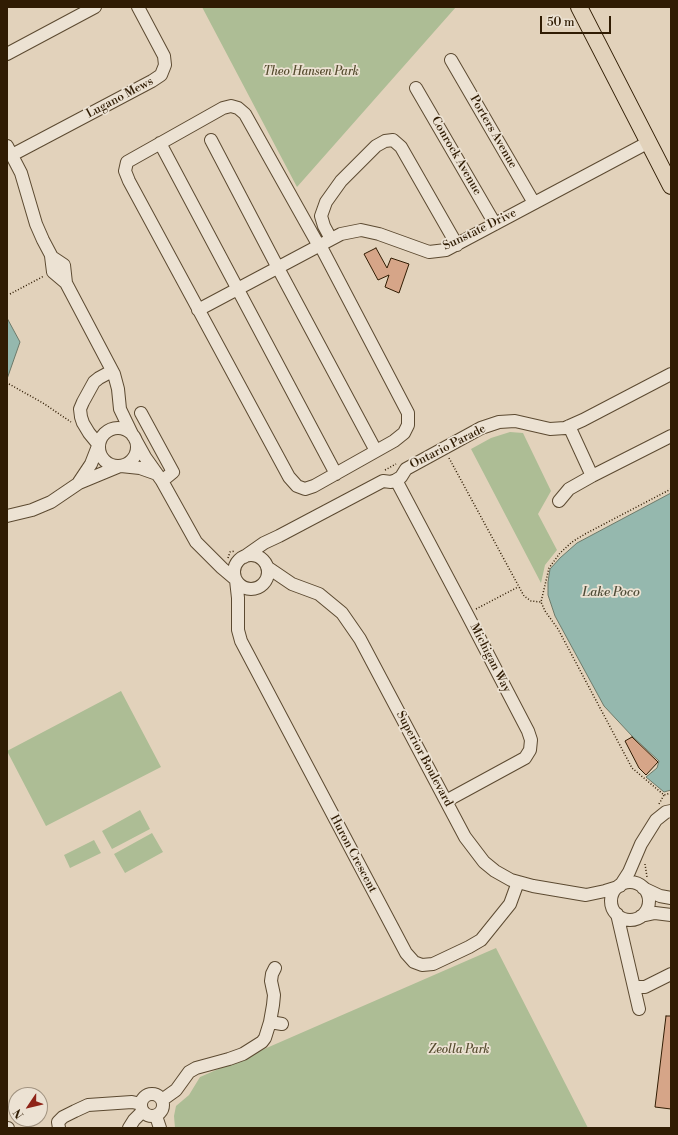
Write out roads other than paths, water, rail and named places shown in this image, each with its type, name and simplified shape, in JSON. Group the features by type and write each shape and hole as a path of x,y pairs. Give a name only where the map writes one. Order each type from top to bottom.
{"main road":[{"path":"579,7 671,186"}],"street":[{"path":"7,54 94,7"},
{"name":"Lugano Mews","path":"10,150 152,81 161,75 165,65 164,56 138,7"},
{"name":"Porters Avenue","path":"451,60 534,203"},
{"name":"Conrock Avenue","path":"416,88 495,224"},
{"path":"231,106 238,108 245,114 319,246 408,413 408,425 404,433 394,442 314,486 305,489 297,486 289,477 198,310 125,171 127,162 160,143 223,108 231,106"},
{"path":"211,140 376,451"},
{"path":"331,239 324,226 321,216 326,202 341,181 376,146 385,141 393,140 401,147 457,245"},
{"name":"Sunstate Drive","path":"198,310 341,234 361,230 379,234 429,252 446,250 649,142"},
{"path":"160,143 336,474"},
{"path":"7,516 32,510 51,502 78,483 131,461 136,454 137,447 124,419 119,402 118,389 112,371 66,283 52,272 52,256 40,233 24,181 10,150"},
{"path":"100,441 89,433 83,423 80,409 94,382 112,371"},
{"name":"Ontario Parade","path":"396,480 401,477 406,469 481,428 499,422 515,422 550,429 565,428 671,374"},
{"path":"78,483 91,464 100,441 119,402"},
{"path":"141,413 173,472 160,478"},
{"path":"569,426 592,476"},
{"path":"160,478 140,468 109,465 103,460 99,453 100,441 112,428 128,430 160,478 192,536 200,547 236,579"},
{"path":"559,501 569,489 671,436"},
{"path":"237,556 279,536 383,481 391,482 396,480"},
{"name":"Michigan Way","path":"396,480 471,621 528,731 531,740 530,750 524,758 446,801"},
{"path":"237,556 234,572 239,584 245,588 252,589 259,587 264,584 267,577 266,566 268,551 279,536"},
{"path":"211,557 257,556 266,566"},
{"name":"Superior Boulevard","path":"266,566 292,584 319,594 342,613 360,639 465,837 479,857 495,871 518,882 532,886 584,895 599,901 615,912"},
{"name":"Huron Crescent","path":"236,579 238,634 243,646 399,941 406,953 414,962 422,965 433,964 481,940 510,904 518,882"},
{"name":"Superior Boulevard","path":"259,587 274,584 292,584"},
{"name":"Huron Crescent","path":"238,616 247,598 259,587"},
{"path":"639,1009 626,956 625,945 612,905 612,896 631,869 640,848 656,820 671,810"},
{"path":"625,945 632,928 646,910 649,903 648,896 642,887 637,866 640,848"},
{"path":"619,886 630,882 660,896 671,898"},
{"name":"Superior Boulevard","path":"584,895 605,891 619,886"},
{"path":"615,912 621,918 627,920 633,920 655,913 671,915"},
{"path":"162,1100 176,1090 189,1072 196,1068 243,1054 262,1042 276,1023 273,1005 274,995 271,981 275,968"},
{"path":"634,987 645,987 671,974"},
{"path":"60,1128 58,1122 62,1117 88,1105 132,1102 142,1108 148,1115 156,1116 162,1112 163,1108 162,1100 159,1096 151,1094 144,1097 142,1108 129,1128"},
{"path":"156,1116 160,1128"}],"water":[{"path":"7,318 20,342 7,379"},
{"name":"Lake Poco","path":"671,493 671,790 664,792 646,777 657,768 659,761 632,736 604,706 555,616 548,595 548,582 550,569 577,543"}],"park label":[{"name":"Theo Hansen Park","path":"311,72"},
{"name":"Zeolla Park","path":"459,1050"}]}
